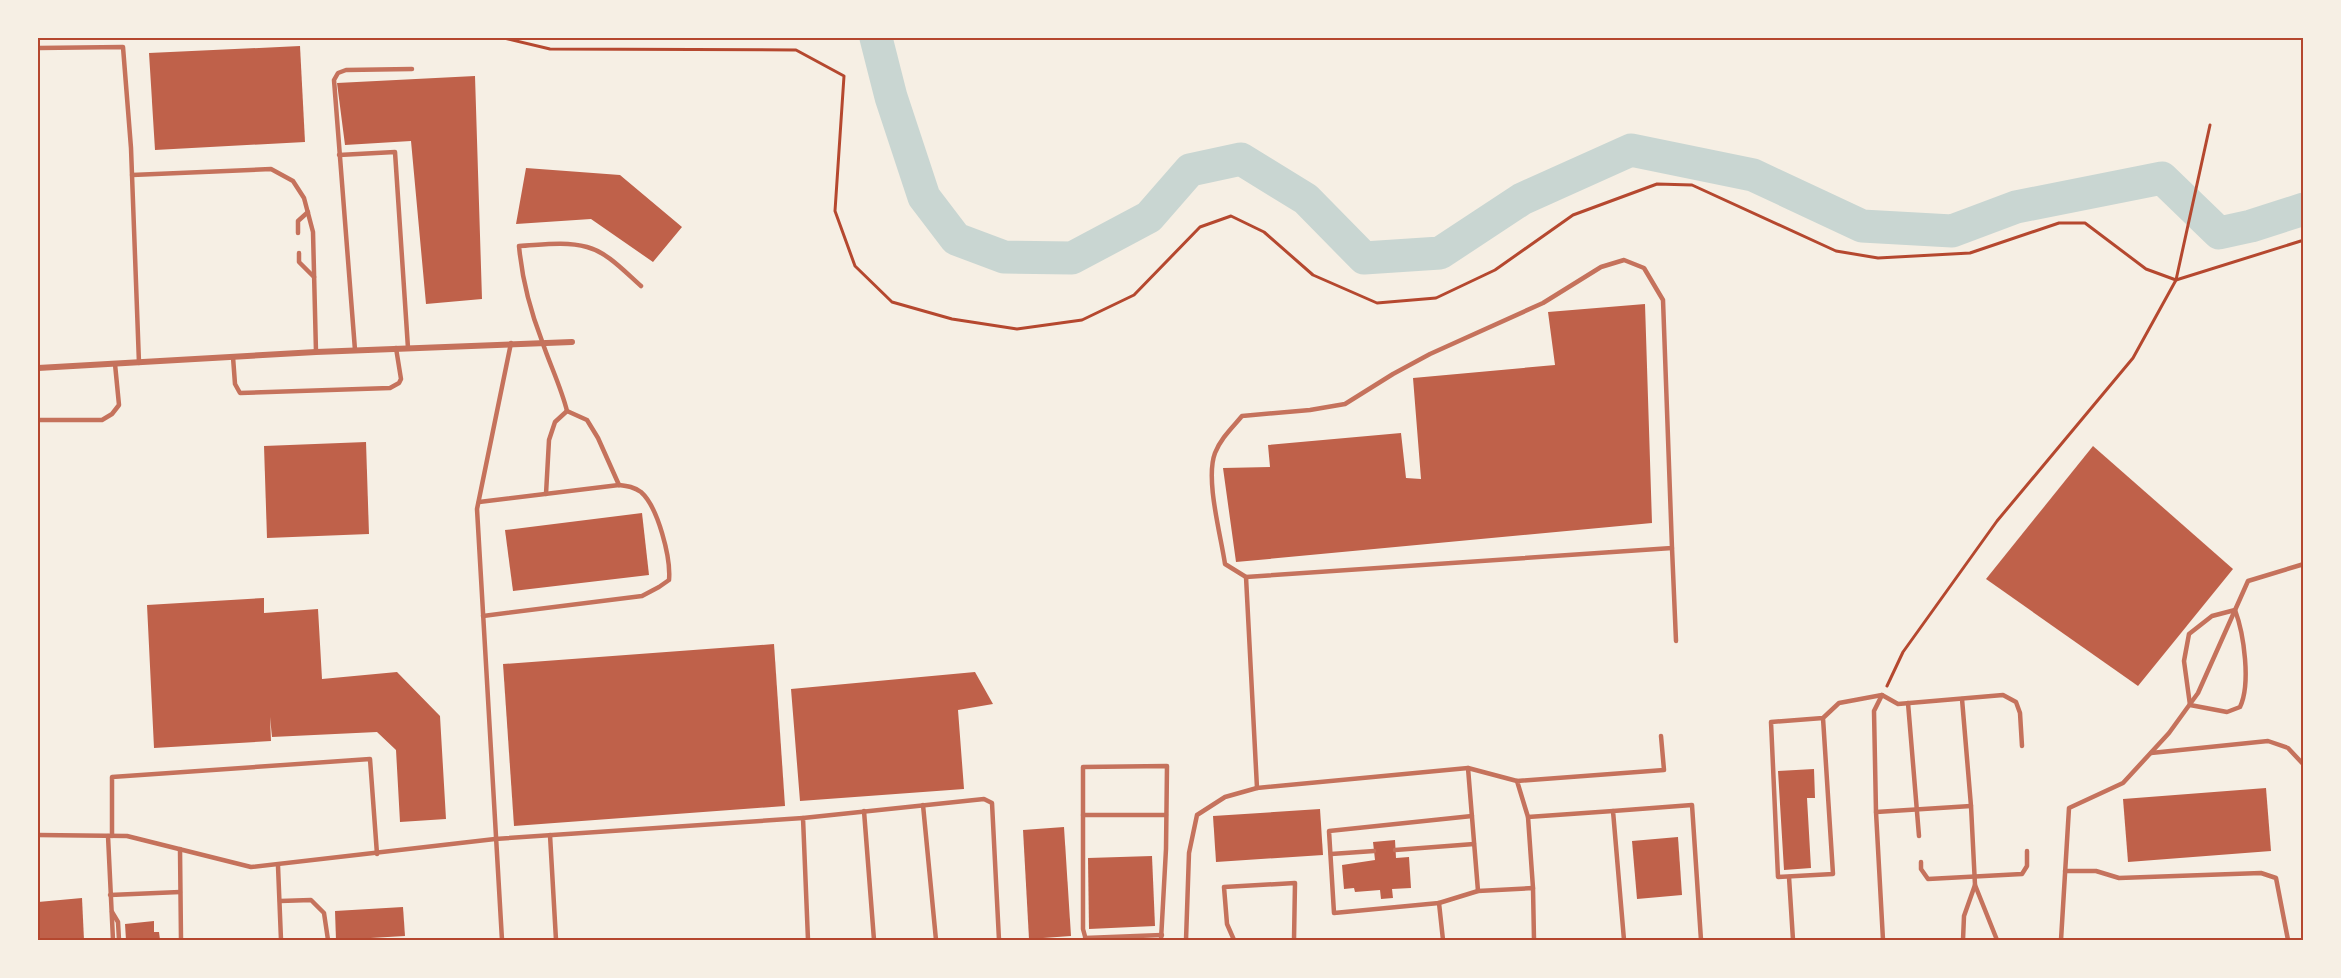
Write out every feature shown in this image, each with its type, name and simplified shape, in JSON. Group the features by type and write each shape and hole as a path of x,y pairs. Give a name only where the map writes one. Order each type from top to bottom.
{"street":[{"path":"38,368 396,348 572,342"}],"lane":[{"path":"38,48 123,47 132,175 140,363"},
{"path":"355,350 334,80 338,73 356,69 412,69"},
{"path":"339,155 395,152 408,348"},
{"path":"132,175 271,169 293,181 304,198 313,232 316,352"},
{"path":"298,233 298,221 308,212"},
{"path":"567,411 562,391 542,342 527,296 519,246 570,244 588,247 605,256 641,286"},
{"path":"299,253 299,262 314,277"},
{"path":"1672,548 1246,577 1225,564 1212,483 1214,455 1224,435 1242,416 1310,410 1345,404 1430,354 1543,303 1601,267 1624,260 1644,268 1662,300 1676,641"},
{"path":"502,940 477,508 511,343"},
{"path":"233,357 236,384 240,393 390,388 399,383 401,379 396,348"},
{"path":"38,420 102,420 112,414 119,405 115,364"},
{"path":"567,411 587,420 598,438 619,485"},
{"path":"546,494 549,440 555,422 567,411"},
{"path":"479,502 619,485 632,487 642,493 650,504 658,522 670,567 669,580 642,596 483,616"},
{"path":"2061,940 2069,808 2123,783 2169,733 2198,693 2248,581 2304,564"},
{"path":"1246,577 1257,788"},
{"path":"2190,705 2227,712 2240,707 2245,696 2242,629 2235,610"},
{"path":"2190,705 2184,661 2189,634 2212,616 2235,610"},
{"path":"1882,695 1874,711 1876,812 1883,940"},
{"path":"1822,718 1833,874 1778,877 1771,722 1822,718 1839,703 1882,695 1898,704 2003,695 2016,702 2020,713 2022,746"},
{"path":"1962,699 1976,885 1997,940"},
{"path":"1908,703 1919,836"},
{"path":"1186,940 1189,853 1197,815 1225,797 1257,788 1468,768 1517,781 1664,770 1661,736"},
{"path":"2151,753 2268,741 2288,748 2304,765"},
{"path":"113,940 110,895 112,777 370,759 377,854"},
{"path":"1167,766 1166,815 1161,938 1085,939 1083,929 1083,767 1167,766"},
{"path":"1468,768 1478,891"},
{"path":"1517,781 1528,817 1534,940"},
{"path":"38,836 127,836 251,867 278,866 495,839 803,818 984,799 992,803 999,940"},
{"path":"922,805 936,940"},
{"path":"1528,817 1692,805 1701,940"},
{"path":"1876,812 1971,806"},
{"path":"864,811 874,940"},
{"path":"1613,811 1624,940"},
{"path":"1083,815 1166,815"},
{"path":"1472,816 1329,831 1334,913 1439,903 1478,891 1533,888"},
{"path":"803,818 808,940"},
{"path":"550,835 556,940"},
{"path":"1395,850 1474,844"},
{"path":"180,849 182,940"},
{"path":"1330,854 1374,851"},
{"path":"1921,862 1921,869 1928,879 2022,874 2027,866 2027,851"},
{"path":"278,866 281,940"},
{"path":"2065,871 2096,871 2119,878 2261,873 2276,878 2288,940"},
{"path":"1789,877 1793,940"},
{"path":"1234,940 1227,924 1224,887 1295,884 1294,940"},
{"path":"1962,940 1964,916 1976,885"},
{"path":"110,895 180,892"},
{"path":"280,901 311,900 324,913 328,940"},
{"path":"1439,903 1443,940"},
{"path":"111,910 118,922 119,940"}],"path":[{"path":"504,38 550,49 796,50 844,76 835,211 855,266 892,302 952,319 1017,329 1082,320 1134,295 1200,227 1231,216 1264,232 1313,275 1377,303 1436,298 1495,270 1573,215 1657,184 1692,185 1836,251 1878,258 1970,253 2059,223 2085,223 2146,269 2176,280 2304,240"},
{"path":"1882,695 1903,652 1997,521 2133,358 2176,280 2210,125"}],"building":[{"path":"300,46 305,142 155,150 149,53"},
{"path":"475,76 482,299 426,304 411,141 345,145 337,83"},
{"path":"526,168 620,175 682,227 653,262 591,219 516,224"},
{"path":"1645,304 1652,523 1236,562 1223,468 1270,467 1268,445 1401,433 1406,478 1421,479 1413,378 1555,365 1548,312"},
{"path":"366,442 369,534 267,538 264,446"},
{"path":"2093,446 2233,569 2138,686 1986,579"},
{"path":"642,513 649,575 513,591 505,530"},
{"path":"264,598 264,613 318,609 322,679 397,672 440,716 446,819 400,822 396,750 377,732 272,737 270,717 271,741 154,748 147,605"},
{"path":"774,644 785,806 514,826 503,664"},
{"path":"975,672 993,704 958,710 964,789 800,801 791,689"},
{"path":"1814,769 1815,798 1807,798 1811,868 1784,870 1778,771"},
{"path":"2266,788 2271,851 2128,862 2123,799"},
{"path":"1320,809 1323,855 1216,862 1213,816"},
{"path":"1064,827 1071,936 1029,939 1023,830"},
{"path":"1678,837 1682,895 1637,899 1632,841"},
{"path":"1395,840 1396,858 1409,857 1411,888 1392,889 1393,898 1381,899 1380,890 1355,892 1354,888 1344,889 1342,865 1375,860 1373,842"},
{"path":"1152,856 1155,926 1089,929 1088,858"},
{"path":"82,898 84,940 38,940 38,902"},
{"path":"403,907 405,936 336,940 335,911"},
{"path":"154,921 154,932 159,932 160,940 126,940 125,924"}],"waterway":[{"path":"876,38 891,97 924,197 956,239 1004,257 1072,258 1149,217 1190,170 1241,159 1306,199 1364,258 1440,253 1522,199 1631,150 1753,175 1862,226 1952,231 2016,207 2162,178 2219,233 2251,226 2304,209"}]}
